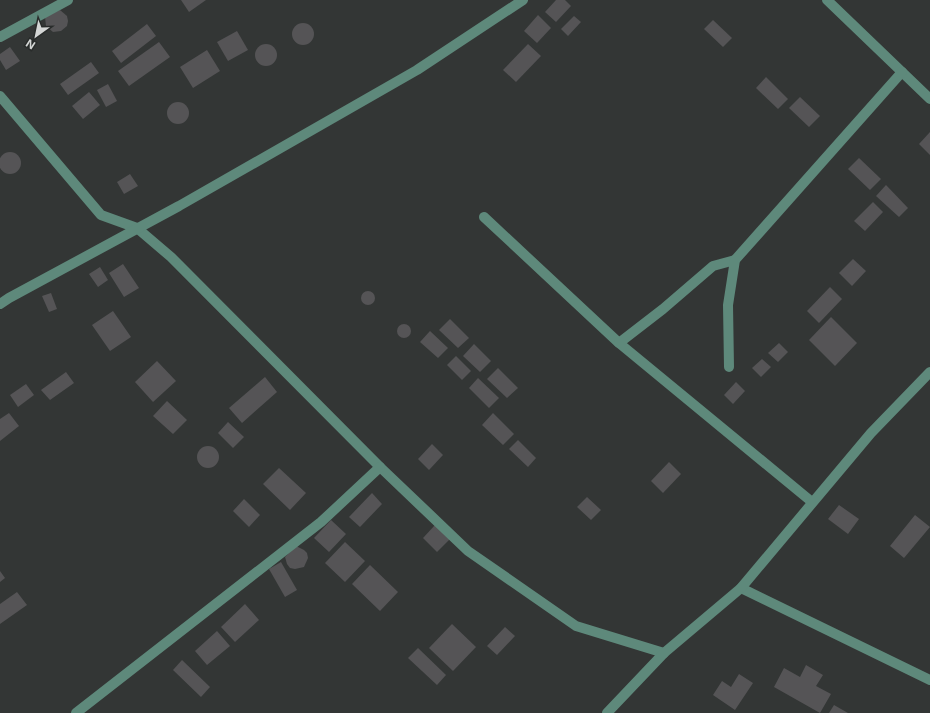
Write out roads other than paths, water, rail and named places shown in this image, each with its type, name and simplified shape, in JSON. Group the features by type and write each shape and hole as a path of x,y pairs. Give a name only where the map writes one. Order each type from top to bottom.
{"street":[{"path":"0,37 68,0"},
{"path":"0,304 179,206 417,70 523,0"},
{"path":"827,0 930,99"},
{"path":"619,343 663,309 714,266 735,260 902,72"},
{"path":"0,96 101,215 137,228 171,257 380,467 468,551 576,626 664,653"},
{"path":"484,217 619,343 812,502"},
{"path":"729,366 728,305 735,260"},
{"path":"607,713 664,653 741,588 871,433 930,372"},
{"path":"76,713 321,522 380,467"},
{"path":"741,588 930,680"}]}
